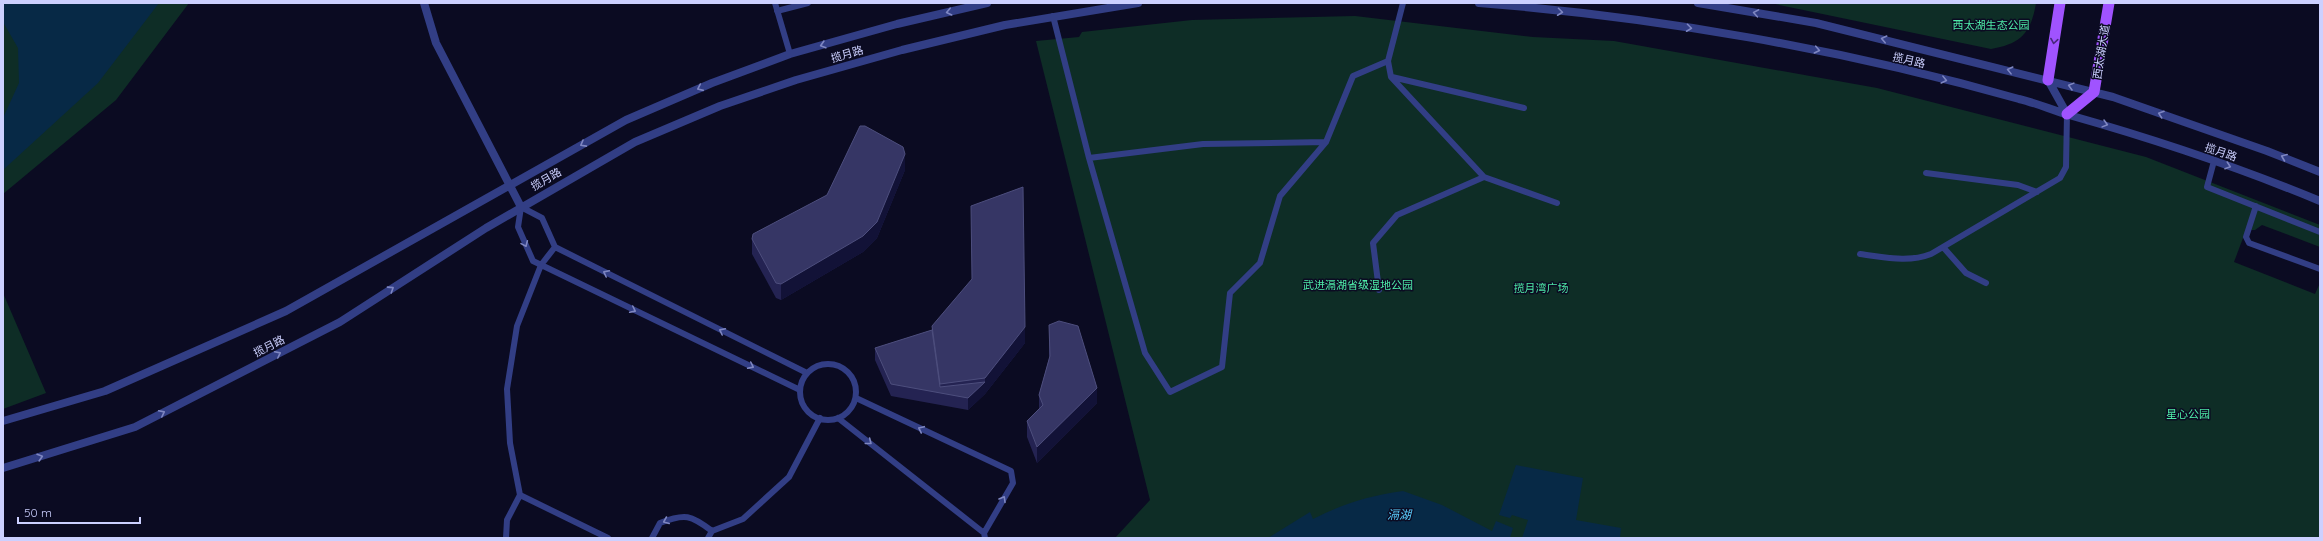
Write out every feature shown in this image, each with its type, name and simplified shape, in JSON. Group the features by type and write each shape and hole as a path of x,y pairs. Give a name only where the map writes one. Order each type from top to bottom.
{"main road":[{"path":"2048,80 2060,3"},
{"name":"西太湖大道","path":"2067,114 2094,92 2109,3"}],"street":[{"path":"424,3 436,44 508,185 521,207"},
{"name":"揽月路","path":"3,420 105,391 286,311 626,120 712,83 790,54 897,24 987,3"},
{"name":"揽月路","path":"3,468 134,427 340,322 521,207 635,142 720,106 796,80 902,50 1005,25 1138,3"},
{"name":"揽月路","path":"1479,3 1699,29 1813,49 2012,97 2109,125 2263,178 2320,201"},
{"name":"揽月路","path":"1698,3 1816,23 2113,97 2260,148 2320,172"},
{"path":"2048,80 2067,114"}],"lane":[{"path":"775,3 790,54"},
{"path":"777,11 808,3"},
{"path":"1403,3 1388,61 1391,77 1484,177 1557,204"},
{"path":"1053,16 1089,158 1145,353 1170,392 1222,367 1230,293 1260,263 1280,196 1326,142 1353,76 1388,61"},
{"path":"1391,77 1524,108"},
{"path":"1860,254 1918,259 1943,248 2060,178 2066,167 2067,114"},
{"path":"1089,158 1203,144 1326,142"},
{"path":"2214,161 2207,187 2320,232"},
{"path":"1926,173 2018,185 2037,192"},
{"path":"1380,290 1373,243 1397,215 1484,177"},
{"path":"2256,206 2246,237 2249,243 2320,269"},
{"path":"800,390 533,261 518,227 521,207 542,218 555,247 807,373"},
{"path":"506,538 506,520 520,495 510,443 507,389 517,326 541,265 555,247"},
{"path":"1943,248 1966,273 1986,283"},
{"path":"823,364 841,366 849,372 857,389 856,398 846,413 838,418 820,418 805,408 800,390 807,373 823,364"},
{"path":"838,418 985,536 1013,483 1011,472 856,398"},
{"path":"708,538 712,531 743,519 789,477 820,418"},
{"path":"520,495 608,538"},
{"path":"652,538 660,523 678,516 696,520 712,531"}],"green space":[{"path":"3,3 189,3 116,100 3,194"},
{"name":"西太湖生态公园","path":"1770,3 2036,3 2031,22 2023,35 2010,44 1991,49"},
{"name":"揽月湾广场","path":"1355,16 1533,37 1614,41 1877,88 2146,157 2320,225 2320,247 2262,225 2255,230 2246,230 2234,262 2315,294 2320,283 2320,538 1115,538 1150,500 1036,41 1079,37 1082,32 1192,20"},
{"path":"3,293 46,393 3,409"}],"water":[{"path":"3,3 159,3 98,83 3,170 3,118 19,83 18,48 3,22"},
{"path":"1516,465 1583,478 1576,520 1621,528 1620,538 1522,538 1528,520 1512,515 1510,518 1499,515"},
{"name":"滆湖","path":"1403,491 1442,505 1492,531 1496,521 1513,528 1510,538 1268,538 1310,512 1313,519 1357,501"}],"building":[{"path":"860,126 865,126 903,147 905,154 877,222 863,236 781,284 776,283 752,239 753,234 827,195"},
{"path":"1023,187 1025,327 985,378 940,384 932,326 972,279 971,206"},
{"path":"1059,321 1078,326 1097,388 1037,447 1027,421 1043,405 1039,395 1050,356 1049,325"},
{"path":"932,330 940,387 985,382 968,398 891,384 875,348"}],"park label":[{"name":"武进滆湖省级湿地公园","path":"1358,285"},
{"name":"星心公园","path":"2188,414"}]}
